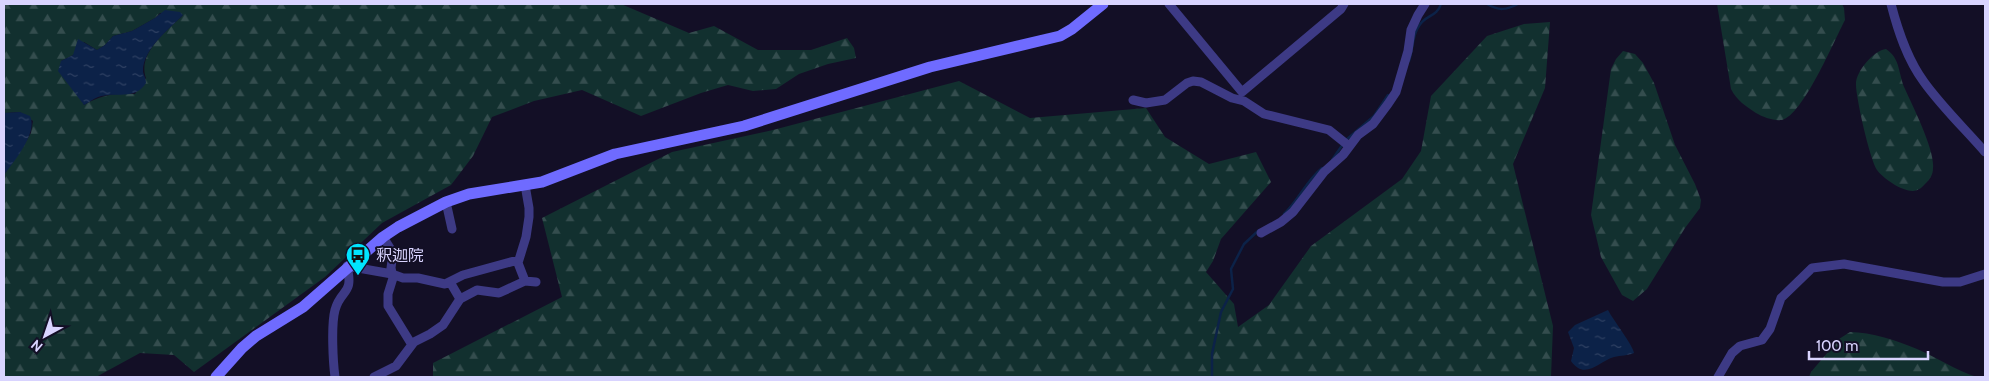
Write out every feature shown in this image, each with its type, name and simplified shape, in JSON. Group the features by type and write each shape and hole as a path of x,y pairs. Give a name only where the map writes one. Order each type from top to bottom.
{"street":[{"path":"216,377 242,348 256,336 303,307 347,266 383,237 420,214 446,202 468,194 542,182 615,154 744,126 930,67 1060,36 1072,29 1103,4"},
{"path":"1169,4 1243,96 1264,114 1329,130 1349,146"},
{"path":"1133,100 1154,103 1165,100 1193,81 1200,82 1232,98 1243,96 1341,9 1344,4"},
{"path":"1261,233 1281,222 1293,212 1324,172 1339,160 1358,135 1373,124 1396,92 1408,51 1411,30 1425,4"},
{"path":"1891,4 1897,28 1907,54 1923,82 1985,152"},
{"path":"525,184 530,208 526,237 518,260 525,281"},
{"path":"446,202 452,229"},
{"path":"383,237 393,253 393,278 388,294 388,306 412,345"},
{"path":"347,266 392,274 403,278 418,278 445,284 463,275 518,260"},
{"path":"1718,377 1732,353 1740,346 1762,340 1770,329 1781,298 1812,268 1844,264 1943,282 1960,282 1985,274"},
{"path":"336,377 334,318 336,308 350,281 347,266"},
{"path":"374,377 396,366 412,345 443,324 460,299 478,290 499,292 525,281 536,282"},
{"path":"450,282 460,299"}],"green space":[{"path":"4,4 621,4 689,33 714,26 758,50 811,50 847,38 854,48 856,58 828,64 799,74 776,89 753,91 728,85 701,93 641,116 582,90 534,101 492,117 473,156 451,185 382,223 325,277 194,372 174,355 140,353 96,377 4,377 4,175 31,133 33,121 20,112 4,113","holes":["160,13 183,15 162,35 150,51 144,69 146,78 135,94 108,95 84,105 61,61 73,55 84,42 97,50 105,45 113,36 132,31 155,18"]},
{"path":"1717,4 1842,4 1845,20 1826,60 1799,105 1790,115 1782,120 1775,120 1756,113 1733,93"},
{"path":"1550,22 1545,88 1513,164 1553,326 1551,377 433,377 433,363 562,297 542,218 672,152 773,130 959,81 1030,118 1146,108 1165,137 1209,164 1256,152 1271,182 1221,239 1213,261 1206,272 1234,304 1238,327 1269,305 1311,246 1402,179 1421,151 1431,96 1487,36 1524,24"},
{"path":"1886,49 1897,62 1903,83 1927,140 1933,160 1931,177 1922,187 1914,191 1895,185 1877,170 1867,142 1858,102 1856,85 1862,68 1876,53"},
{"path":"1623,51 1635,54 1643,63 1654,83 1675,145 1701,200 1700,208 1685,228 1647,289 1633,301 1622,295 1601,257 1591,215 1611,69"},
{"path":"1850,332 1875,335 1901,343 1925,352 1961,371 1977,377 1809,377 1811,372 1839,339"}],"water":[{"path":"165,10 180,12 183,15 157,40 147,56 143,72 146,83 141,89 130,94 104,95 84,105 58,71 61,61 73,55 78,39 97,50 105,45 113,36 132,31"},
{"path":"20,112 30,116 31,130 24,147 4,175 4,113"},
{"path":"1608,310 1634,353 1608,359 1587,370 1576,367 1571,361 1574,348 1568,332 1575,325"}],"waterway":[{"path":"1409,61 1417,30 1424,20 1437,11 1441,4"},
{"path":"1487,4 1502,9 1518,4"},
{"path":"1346,140 1374,116 1388,95"},
{"path":"1332,160 1343,144"},
{"path":"1284,214 1322,168"},
{"path":"1212,377 1212,354 1221,312 1233,289 1231,269 1244,244 1259,230"}],"place":[{"name":"釈迦院","path":"358,276"}]}
